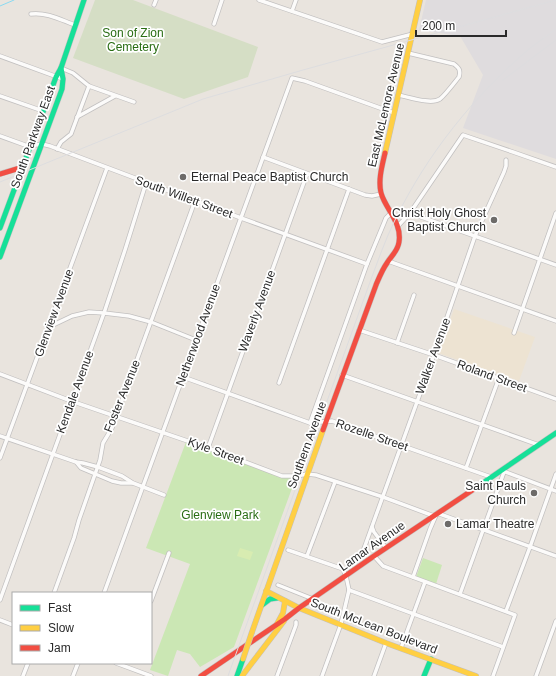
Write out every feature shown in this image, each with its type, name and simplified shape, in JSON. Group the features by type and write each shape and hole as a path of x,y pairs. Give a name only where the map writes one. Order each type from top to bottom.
{"main road":[{"name":"South Parkway East","path":"0,228 56,76 61,68 84,0"},
{"name":"East McLemore Avenue","path":"391,213 381,194 380,177 420,0"},
{"name":"South Parkway East","path":"0,257 62,90 63,79 61,68"},
{"path":"0,174 23,167"},
{"name":"Southern Avenue","path":"237,676 342,375 379,275 397,250 400,243 398,226 391,213"},
{"name":"Lamar Avenue","path":"201,676 374,556 503,471 556,433"},
{"name":"South McLean Boulevard","path":"266,591 299,608 476,676"},
{"path":"261,606 267,600 279,598"},
{"path":"277,624 284,614 285,601"},
{"path":"242,676 285,618"},
{"path":"424,676 431,659"}],"street":[{"path":"154,5 156,0"},
{"path":"214,24 222,0"},
{"path":"259,0 382,42 413,34"},
{"path":"292,11 296,0"},
{"path":"31,14 45,14 75,25"},
{"path":"398,95 434,102 440,99 459,77 459,68 454,64 408,53"},
{"path":"0,56 63,79"},
{"path":"61,68 73,73 89,86 134,102"},
{"name":"Netherwood Avenue","path":"104,592 292,78 394,113"},
{"path":"57,149 61,142 71,134 89,86"},
{"path":"0,96 43,111"},
{"path":"77,117 115,96"},
{"path":"398,226 410,213 463,135 556,168"},
{"name":"South Willett Street","path":"0,136 25,145 30,146 42,144 57,149 367,264"},
{"path":"263,157 365,195 372,196 381,194"},
{"name":"Walker Avenue","path":"362,554 434,355 475,236 504,172 506,160"},
{"name":"Glenview Avenue","path":"0,458 107,168"},
{"name":"Waverly Avenue","path":"208,448 307,174"},
{"name":"Kendale Avenue","path":"0,600 71,400 104,313 146,183"},
{"path":"279,383 349,189"},
{"name":"Foster Avenue","path":"54,592 98,467 103,444 111,431 117,416 195,201"},
{"name":"Southern Avenue","path":"310,423 367,264 384,222 391,213"},
{"path":"410,213 556,265"},
{"path":"514,333 556,213"},
{"path":"388,261 556,321"},
{"path":"397,343 414,295"},
{"path":"48,328 72,316 89,312 104,313 129,316 151,322 196,340"},
{"name":"Roland Street","path":"359,330 556,399"},
{"name":"Kyle Street","path":"0,374 282,476 298,476 307,474 316,475 483,530 556,556"},
{"path":"342,375 539,445"},
{"name":"Rozelle Street","path":"183,378 310,423 332,421 492,477"},
{"path":"466,468 499,378"},
{"path":"0,436 76,462 98,467 164,495"},
{"path":"76,462 81,468 112,481 133,483"},
{"path":"460,594 503,471 556,491"},
{"path":"506,611 556,474"},
{"path":"307,556 335,482"},
{"path":"413,577 436,515"},
{"path":"372,526 374,532 386,548"},
{"path":"288,550 343,569 346,576 349,590 341,624 322,676"},
{"path":"152,598 169,553"},
{"path":"374,556 383,566 515,615 493,676"},
{"path":"401,648 425,582"},
{"name":"South McLean Boulevard","path":"278,585 313,599"},
{"path":"349,590 503,647"},
{"path":"0,620 12,625"},
{"path":"536,676 556,621"},
{"path":"277,676 296,622"},
{"path":"374,676 386,642"},
{"path":"23,676 28,664"},
{"path":"73,676 78,664"},
{"path":"127,665 151,676"}],"shaded area":[{"path":"426,0 556,0 556,159 463,128 483,75 460,36 419,30"},
{"path":"454,309 535,337 519,381 438,353"}],"green space":[{"name":"Son of Zion Cemetery","path":"95,0 133,0 258,47 248,77 184,99 73,58"},
{"name":"Glenview Park","path":"186,442 295,480 234,647 200,667 190,654 177,650 168,676 150,670 190,564 146,548"},
{"path":"240,548 253,552 250,560 237,556"},
{"path":"423,558 442,565 436,584 416,577"}],"waterway":[{"path":"0,6 14,0"}],"railway":[{"path":"0,182 203,99 556,0"},
{"path":"228,676 370,282 395,220 422,172 453,127 489,86 529,49 556,29"},
{"path":"503,80 556,40"}],"traffic: fast":[{"path":"0,228 56,77 61,68 84,0"},
{"path":"0,257 62,89 63,79 61,68"},
{"path":"477,487 556,433"},
{"path":"262,605 270,599 277,598"},
{"path":"237,676 243,659"},
{"path":"424,676 431,659"}],"traffic: slow":[{"path":"385,153 420,0"},
{"path":"252,632 323,430"},
{"path":"266,591 299,608 386,643 476,676"},
{"path":"277,624 283,613 285,601"},
{"path":"242,676 284,621"},
{"path":"243,659 252,632"}],"traffic: jam":[{"path":"323,430 376,285 384,268 396,251 399,242 396,222 383,199 380,188 385,153"},
{"path":"0,174 23,167"},
{"path":"201,676 374,556 477,487"}],"place":[{"name":"Eternal Peace Baptist Church","path":"183,177"},
{"name":"Christ Holy Ghost Baptist Church","path":"494,220"},
{"name":"Saint Pauls Church","path":"534,493"},
{"name":"Lamar Theatre","path":"448,524"}]}
